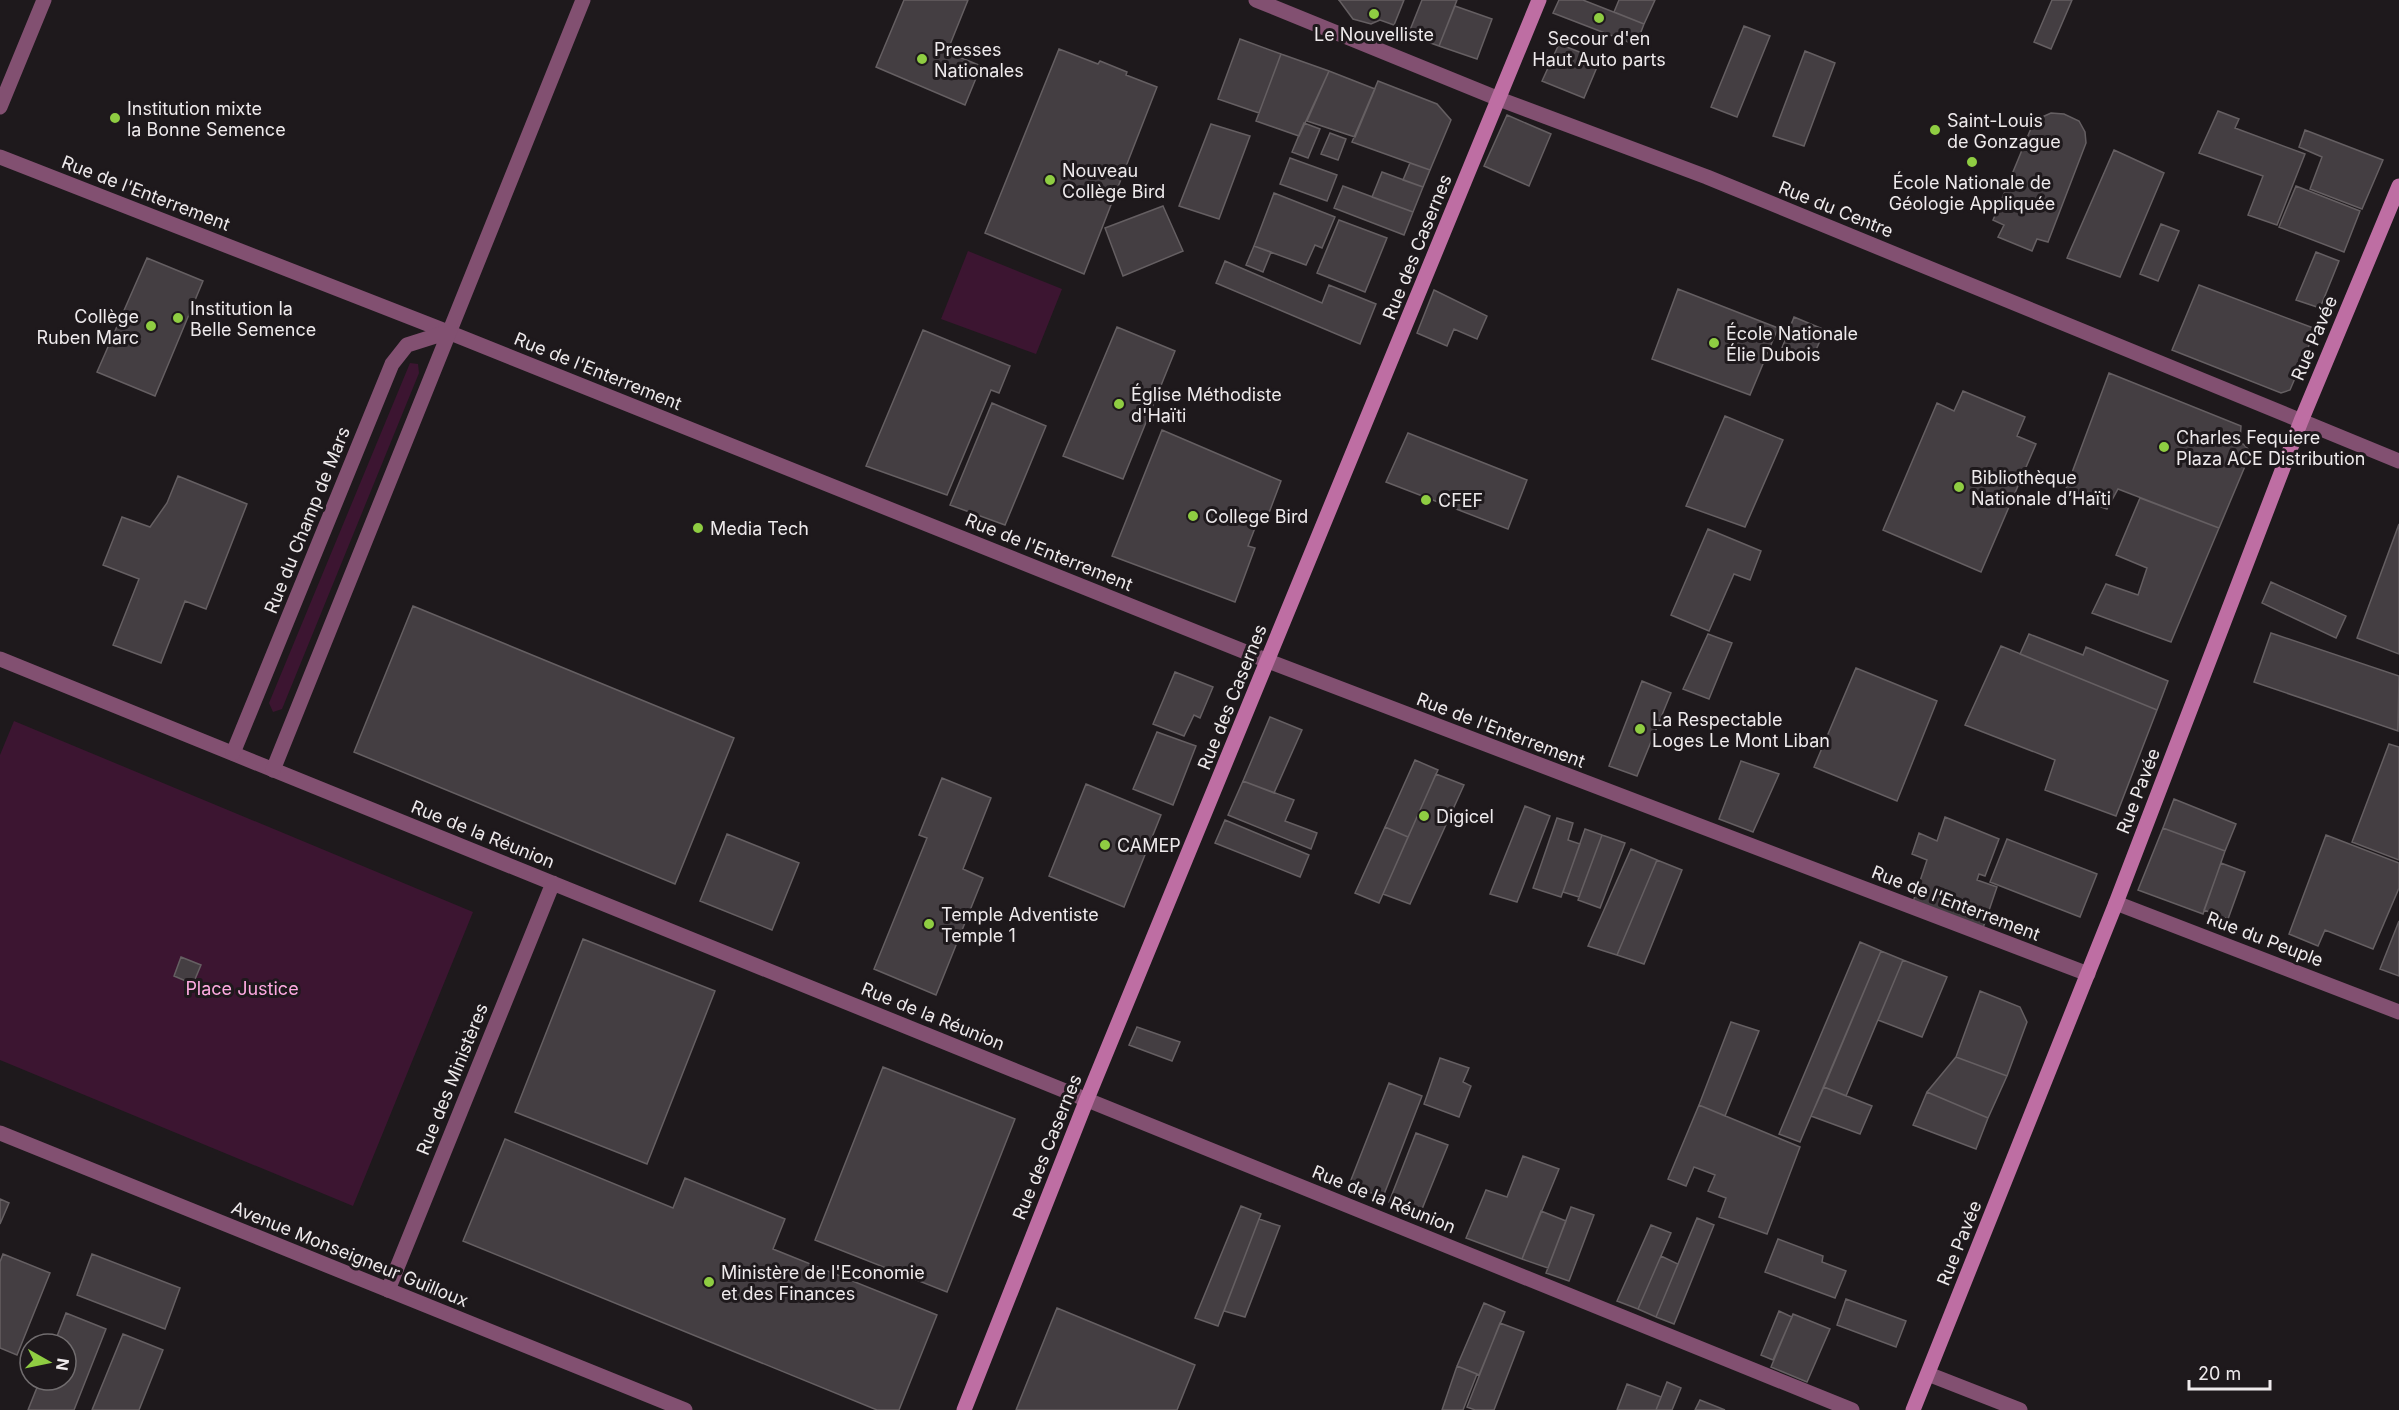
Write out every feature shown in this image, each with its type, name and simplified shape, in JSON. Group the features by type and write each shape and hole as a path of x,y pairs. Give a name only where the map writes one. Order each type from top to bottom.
{"main road":[{"name":"Rue des Casernes","path":"964,1410 1087,1099 1539,0"},
{"name":"Rue Pavée","path":"1913,1410 2116,903 2301,421 2399,186"}],"street":[{"path":"0,107 44,0"},
{"path":"273,770 583,0"},
{"name":"Rue du Centre","path":"1256,0 1499,99 1707,177 2399,461"},
{"name":"Rue de l'Enterrement","path":"0,158 448,332 1268,662 2088,974"},
{"name":"Rue du Champ de Mars","path":"233,753 392,364 407,345 448,332"},
{"name":"Rue de la Réunion","path":"0,659 1852,1410"},
{"name":"Rue des Ministères","path":"388,1290 554,883"},
{"name":"Rue du Peuple","path":"2116,903 2399,1011"},
{"name":"Avenue Monseigneur Guilloux","path":"0,1133 685,1410"},
{"path":"1928,1374 2020,1410"}],"green space":[{"path":"968,251 1062,289 1036,354 941,319"},
{"path":"410,363 418,364 419,373 282,709 273,712 269,703"},
{"name":"Place Justice","path":"14,721 473,912 353,1206 0,1060 0,755"}],"building":[{"name":"Presses Nationales","path":"904,0 968,0 947,52 981,66 965,105 876,67"},
{"name":"Le Nouvelliste","path":"1339,0 1404,0 1394,25 1380,20 1371,24 1353,19"},
{"path":"1422,0 1457,0 1439,46 1408,35"},
{"name":"Secour d'en Haut Auto parts","path":"1559,0 1583,0 1644,24 1636,45 1553,13"},
{"path":"1619,0 1655,0 1644,24 1614,12"},
{"path":"2052,0 2072,0 2051,49 2034,42"},
{"path":"1455,6 1492,19 1477,59 1439,46"},
{"path":"1744,26 1770,36 1737,117 1711,107"},
{"path":"1240,39 1281,54 1259,113 1218,99"},
{"path":"1559,44 1600,60 1584,98 1542,81"},
{"path":"1059,49 1098,64 1100,61 1127,72 1126,75 1157,87 1084,274 985,233"},
{"path":"1805,51 1835,63 1804,146 1773,136"},
{"path":"1281,54 1329,71 1299,136 1256,121"},
{"path":"1329,71 1375,89 1355,137 1307,121"},
{"path":"1378,81 1437,104 1451,120 1430,170 1352,142"},
{"path":"2218,111 2239,119 2235,128 2305,154 2277,225 2248,215 2263,176 2199,153"},
{"path":"2051,113 2064,114 2079,121 2085,132 2086,143 2048,242 2037,239 2032,251 1998,237 2004,225 1993,220 2032,126 2040,118"},
{"path":"1507,115 1551,134 1529,186 1484,166"},
{"path":"1304,123 1320,129 1308,158 1292,152"},
{"path":"1211,124 1250,136 1219,219 1179,206"},
{"path":"2305,130 2383,160 2362,209 2310,189 2322,157 2299,147"},
{"path":"1330,133 1346,139 1338,160 1321,154"},
{"path":"2114,150 2164,173 2120,277 2067,258"},
{"path":"1290,158 1337,175 1327,201 1280,184"},
{"path":"1410,163 1430,170 1423,187 1403,180"},
{"path":"1382,172 1423,187 1413,212 1372,197"},
{"path":"1343,186 1413,212 1404,235 1334,208"},
{"path":"2296,186 2360,211 2344,252 2279,227"},
{"path":"1274,193 1335,217 1322,248 1315,245 1306,265 1254,246"},
{"path":"1163,206 1183,251 1123,276 1105,228"},
{"path":"1339,220 1387,238 1365,292 1317,273"},
{"path":"2161,224 2179,231 2158,281 2140,274"},
{"path":"1254,246 1271,252 1263,272 1246,265"},
{"path":"2316,252 2339,261 2320,308 2296,300"},
{"name":"Collège Ruben Marc","path":"147,258 203,281 155,396 97,372"},
{"path":"1225,261 1322,303 1329,285 1376,304 1360,344 1216,283"},
{"path":"2199,285 2316,329 2290,390 2281,393 2172,350"},
{"name":"École Nationale Élie Dubois","path":"1678,289 1778,328 1750,395 1652,359"},
{"path":"1434,290 1487,316 1477,339 1454,329 1447,346 1417,333"},
{"path":"1794,317 1825,330 1810,363 1780,353"},
{"name":"Église Méthodiste d'Haïti","path":"1117,327 1175,351 1123,479 1063,456"},
{"path":"923,330 1010,366 999,393 991,390 947,495 866,466"},
{"name":"Charles Fequiere Plaza ACE Distribution","path":"2109,373 2241,426 2240,441 2251,452 2219,528 2118,489 2107,509 2064,494"},
{"name":"Bibliothèque Nationale d’Haïti","path":"1963,391 2025,417 2017,436 2036,444 1981,572 1883,530 1937,403 1954,411"},
{"path":"992,403 1046,426 1005,525 950,505"},
{"path":"1725,416 1783,440 1745,527 1686,506"},
{"name":"College Bird","path":"1162,430 1281,481 1267,518 1260,515 1248,546 1255,548 1235,602 1112,556"},
{"path":"1408,433 1527,480 1508,529 1386,482"},
{"path":"178,476 247,504 206,609 185,601 161,663 113,645 139,579 103,565 122,517 150,527 167,503"},
{"path":"2140,498 2219,528 2171,642 2092,613 2106,584 2138,595 2147,568 2116,555"},
{"path":"2399,524 2399,654 2357,638"},
{"path":"1708,529 1761,551 1750,580 1734,574 1709,631 1671,615"},
{"path":"2271,582 2346,616 2336,638 2262,603"},
{"path":"413,606 734,738 675,884 354,752"},
{"path":"2271,633 2399,676 2398,731 2254,682"},
{"path":"1708,634 1732,643 1709,699 1683,689"},
{"path":"2029,634 2083,655 2086,647 2168,681 2157,710 2020,654"},
{"path":"2001,646 2157,710 2116,816 2045,790 2055,760 1965,725"},
{"path":"1856,668 1937,701 1897,801 1814,767"},
{"path":"1175,672 1213,687 1200,718 1194,715 1184,736 1153,724"},
{"name":"La Respectable Loges Le Mont Liban","path":"1642,681 1671,693 1637,776 1609,766"},
{"path":"1270,717 1302,730 1274,793 1243,781"},
{"path":"1157,732 1196,746 1173,805 1133,789"},
{"path":"2389,744 2399,747 2399,860 2352,842"},
{"path":"1415,760 1438,770 1408,837 1385,827"},
{"path":"1741,761 1779,774 1753,832 1719,819"},
{"path":"1436,774 1464,785 1410,904 1383,894"},
{"name":"Temple Adventiste Temple 1","path":"942,778 991,798 963,869 983,878 936,995 874,969 927,838 919,835"},
{"path":"1243,781 1294,800 1285,821 1317,833 1311,849 1228,815"},
{"name":"CAMEP","path":"1086,784 1161,815 1124,907 1049,876"},
{"path":"2174,799 2236,824 2225,851 2163,828"},
{"path":"1525,806 1550,816 1517,902 1490,894"},
{"path":"1945,817 1999,839 1985,876 1979,874 1977,880 1997,887 1983,928 1913,902 1927,860 1912,854 1919,833 1937,841"},
{"path":"1557,818 1573,823 1568,840 1580,844 1561,897 1533,888"},
{"path":"1225,820 1309,855 1300,877 1215,843"},
{"path":"1385,827 1408,837 1379,903 1355,893"},
{"path":"2163,828 2225,851 2203,914 2138,890"},
{"path":"1585,829 1602,835 1579,897 1563,892"},
{"path":"727,834 799,863 772,930 700,901"},
{"path":"1602,835 1625,843 1600,908 1578,900"},
{"path":"2326,835 2399,863 2399,888 2373,949 2325,930 2318,946 2289,934"},
{"path":"2007,839 2097,874 2080,917 1990,882"},
{"path":"1631,849 1657,860 1617,955 1588,946"},
{"path":"1657,860 1682,870 1644,964 1617,955"},
{"path":"2221,863 2245,872 2228,919 2204,910"},
{"path":"2399,921 2399,976 2380,969"},
{"path":"583,939 715,991 647,1164 515,1112"},
{"path":"1860,942 1881,951 1800,1142 1779,1134"},
{"path":"1881,951 1903,960 1846,1096 1824,1087"},
{"path":"181,957 201,965 193,984 174,976"},
{"path":"1903,960 1947,977 1922,1037 1878,1020"},
{"path":"1980,991 2020,1007 2027,1022 2007,1076 1956,1057"},
{"path":"1731,1022 1759,1031 1725,1116 1699,1105"},
{"path":"1137,1027 1180,1042 1172,1061 1129,1045"},
{"path":"1956,1057 2007,1076 1988,1118 1927,1092"},
{"path":"1440,1058 1469,1068 1463,1082 1471,1086 1459,1117 1424,1104"},
{"path":"883,1067 1015,1119 947,1292 815,1240"},
{"path":"1389,1083 1422,1096 1383,1197 1349,1185"},
{"path":"1824,1087 1872,1106 1860,1134 1811,1116"},
{"path":"1927,1092 1988,1118 1976,1149 1913,1125"},
{"path":"1699,1105 1800,1147 1767,1234 1719,1217 1726,1198 1708,1191 1715,1175 1694,1167 1686,1186 1668,1179"},
{"path":"1416,1133 1448,1145 1420,1214 1389,1202"},
{"name":"Ministère de l'Economie et des Finances","path":"505,1139 673,1208 685,1178 785,1219 773,1249 937,1315 899,1410 877,1410 463,1241"},
{"path":"1523,1156 1559,1169 1522,1259 1466,1238 1486,1190 1507,1197"},
{"path":"0,1199 9,1203 0,1224"},
{"path":"1241,1206 1261,1214 1218,1326 1195,1318"},
{"path":"1571,1207 1594,1215 1569,1281 1546,1273"},
{"path":"1541,1211 1566,1221 1548,1268 1522,1259"},
{"path":"1697,1218 1714,1225 1674,1324 1656,1317"},
{"path":"1259,1219 1280,1226 1245,1317 1224,1311"},
{"path":"1651,1225 1671,1233 1638,1309 1617,1301"},
{"path":"1778,1239 1823,1256 1822,1262 1846,1271 1835,1298 1765,1272"},
{"path":"3,1254 50,1273 26,1332 18,1332 17,1355 0,1348 0,1262"},
{"path":"92,1254 180,1288 165,1329 77,1295"},
{"path":"1661,1256 1678,1264 1656,1317 1638,1309"},
{"path":"1846,1299 1906,1321 1896,1347 1837,1325"},
{"path":"1484,1303 1505,1312 1479,1375 1457,1366"},
{"path":"1057,1308 1195,1365 1177,1410 1016,1410"},
{"path":"1779,1311 1792,1317 1773,1360 1761,1355"},
{"path":"66,1313 106,1329 74,1410 28,1410 35,1392 78,1392 78,1332 59,1332"},
{"path":"1793,1314 1830,1329 1807,1382 1771,1367"},
{"path":"1500,1323 1524,1332 1494,1410 1475,1410 1467,1407"},
{"path":"123,1334 163,1350 139,1410 92,1410"},
{"path":"1457,1366 1477,1374 1463,1410 1442,1410"},
{"path":"1667,1382 1681,1388 1672,1410 1656,1410"},
{"path":"1627,1384 1661,1397 1656,1410 1617,1410"},
{"path":"1700,1400 1725,1410 1695,1410"}],"place":[{"name":"Le Nouvelliste","path":"1374,14"},
{"name":"Secour d'en Haut Auto parts","path":"1599,18"},
{"name":"Presses Nationales","path":"922,59"},
{"name":"Institution mixte la Bonne Semence","path":"115,118"},
{"name":"Saint-Louis de Gonzague","path":"1935,130"},
{"name":"École Nationale de Géologie Appliquée","path":"1972,162"},
{"name":"Nouveau Collège Bird","path":"1050,180"},
{"name":"Institution la Belle Semence","path":"178,318"},
{"name":"Collège Ruben Marc","path":"151,326"},
{"name":"École Nationale Élie Dubois","path":"1714,343"},
{"name":"Église Méthodiste d'Haïti","path":"1119,404"},
{"name":"Charles Fequiere Plaza ACE Distribution","path":"2164,447"},
{"name":"Bibliothèque Nationale d’Haïti","path":"1959,487"},
{"name":"CFEF","path":"1426,500"},
{"name":"College Bird","path":"1193,516"},
{"name":"Media Tech","path":"698,528"},
{"name":"La Respectable Loges Le Mont Liban","path":"1640,729"},
{"name":"Digicel","path":"1424,816"},
{"name":"CAMEP","path":"1105,845"},
{"name":"Temple Adventiste Temple 1","path":"929,924"},
{"name":"Ministère de l'Economie et des Finances","path":"709,1282"}]}
